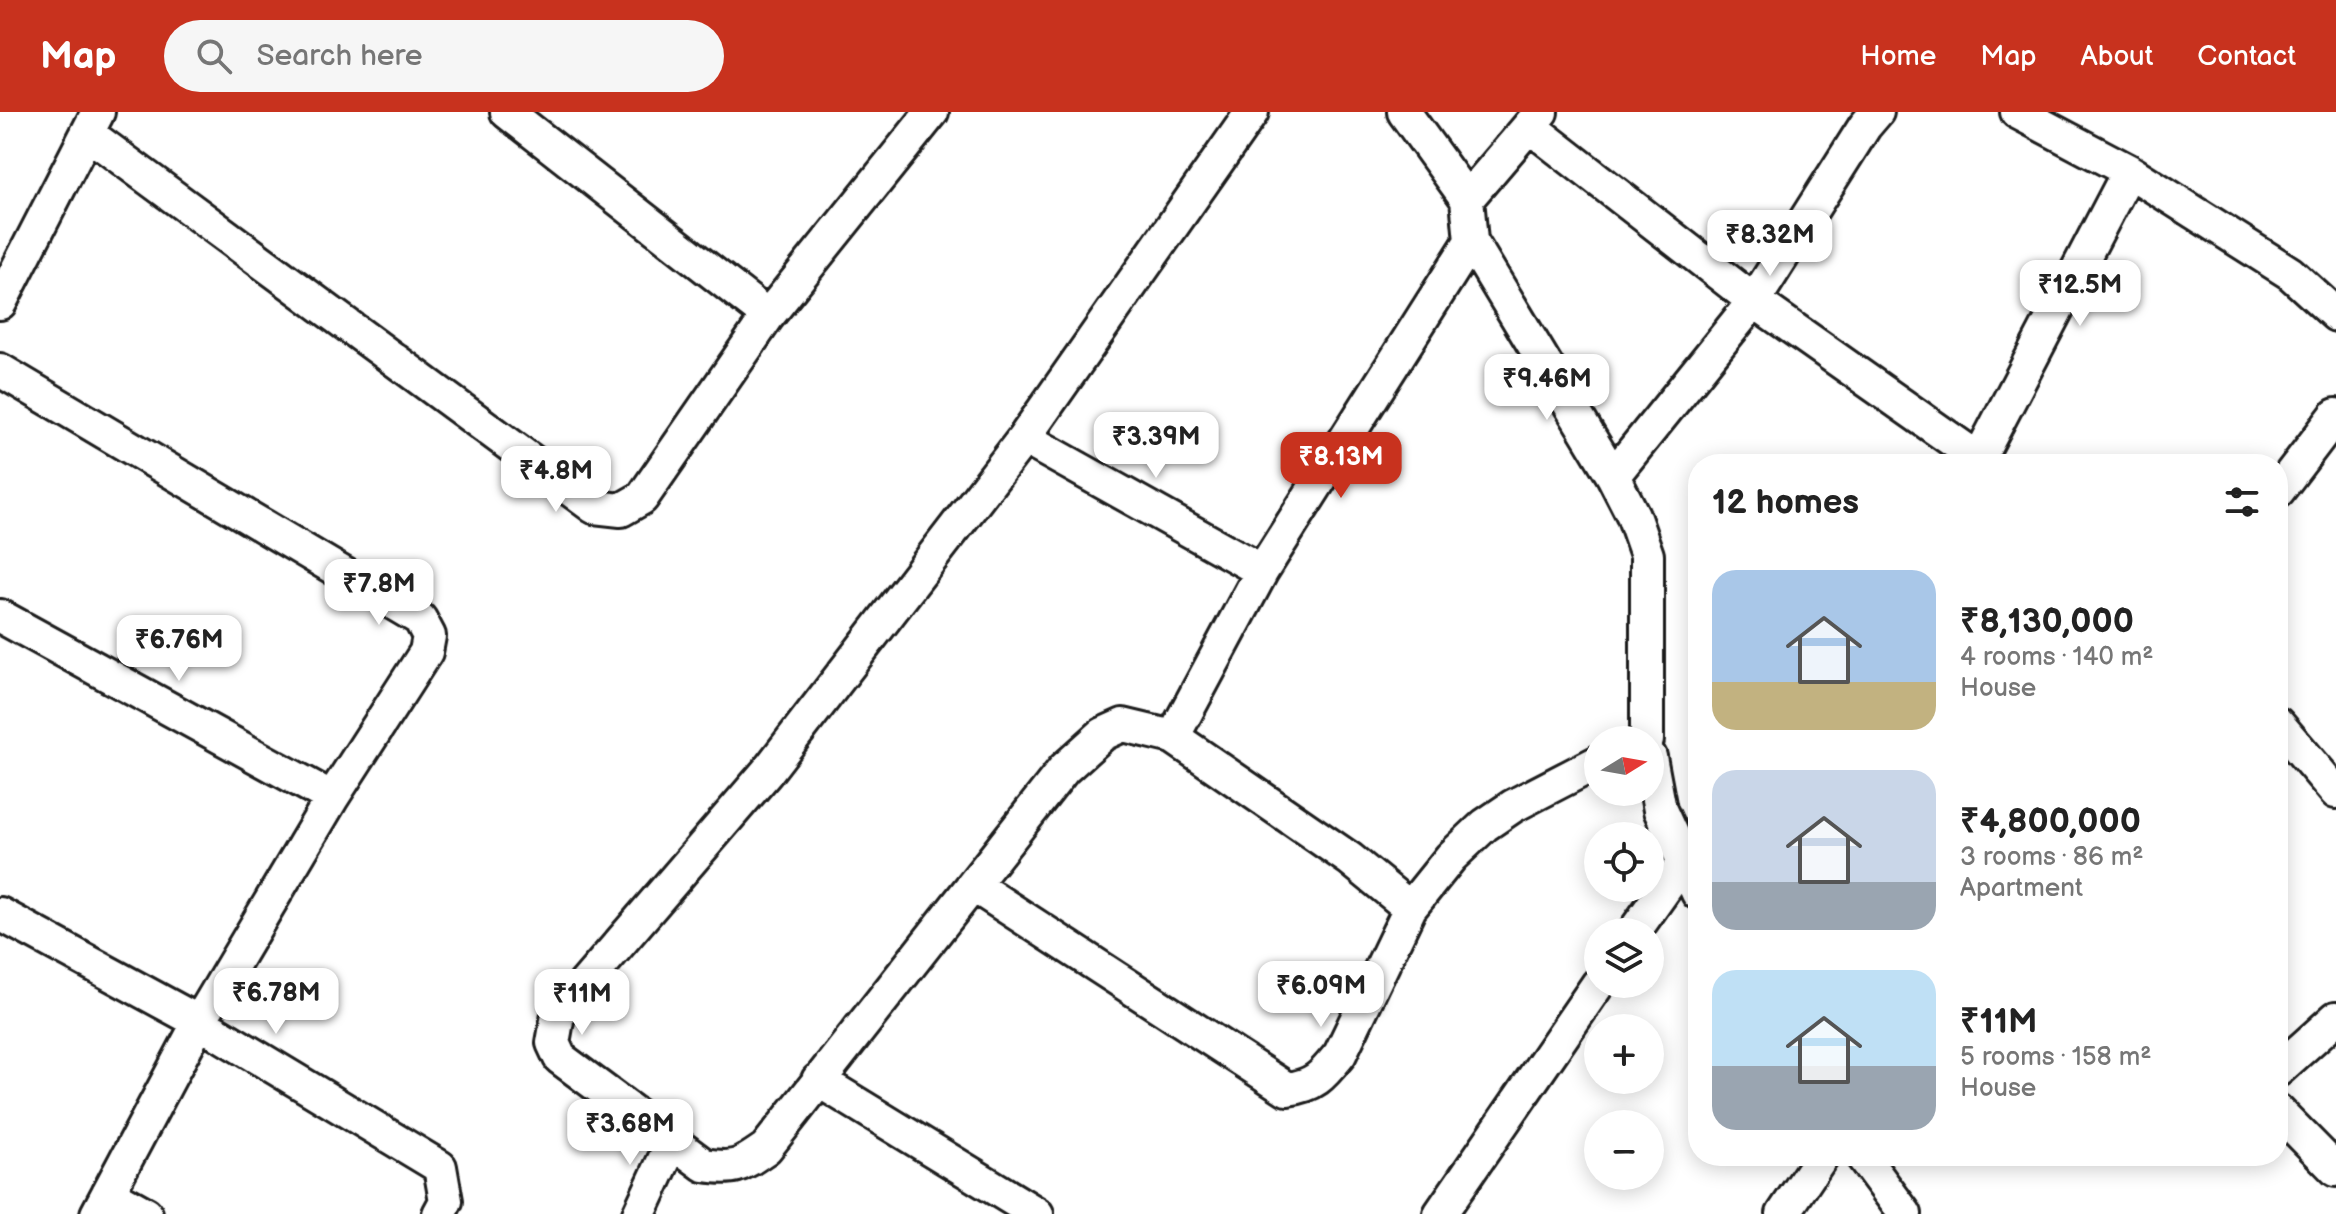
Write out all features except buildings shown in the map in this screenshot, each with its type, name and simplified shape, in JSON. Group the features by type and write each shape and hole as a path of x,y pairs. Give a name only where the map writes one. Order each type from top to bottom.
{"street":[{"path":"0,303 93,123 594,507 621,510 642,498 768,316 932,112"},
{"path":"1252,112 1024,438 767,772 558,1015 553,1043 560,1058 672,1143 704,1165 730,1169 766,1148 1064,769 1103,734 1123,725 1173,737 1350,859 1410,908"},
{"path":"1404,112 1467,199 1471,241 1613,476 1633,515 1647,555 1647,726"},
{"path":"1613,476 1754,301 1865,126 1877,112"},
{"path":"2017,112 2129,171 2290,273 2336,315"},
{"path":"526,117 768,316"},
{"path":"1467,199 1535,119 1754,301 1970,454"},
{"path":"1985,454 2129,171"},
{"path":"1173,737 1262,571 1471,241"},
{"path":"0,370 420,619 429,636 426,652 332,798 199,1022 102,1203 146,1214"},
{"path":"2288,478 2336,415"},
{"path":"1024,438 1262,571"},
{"path":"0,616 332,798"},
{"path":"2288,736 2336,792"},
{"path":"973,885 1287,1089 1306,1087 1324,1074 1340,1054 1410,908 1451,857 1485,825 1536,792 1584,769"},
{"path":"1659,806 1688,850"},
{"path":"1644,918 1688,856"},
{"path":"0,914 199,1022 440,1167 446,1201 439,1214"},
{"path":"1440,1214 1588,998"},
{"path":"2288,1061 2336,1018"},
{"path":"818,1080 1037,1214"},
{"path":"2288,1121 2336,1170"},
{"path":"639,1214 672,1143"},
{"path":"1783,1214 1815,1166"},
{"path":"1869,1166 1905,1214"}]}
